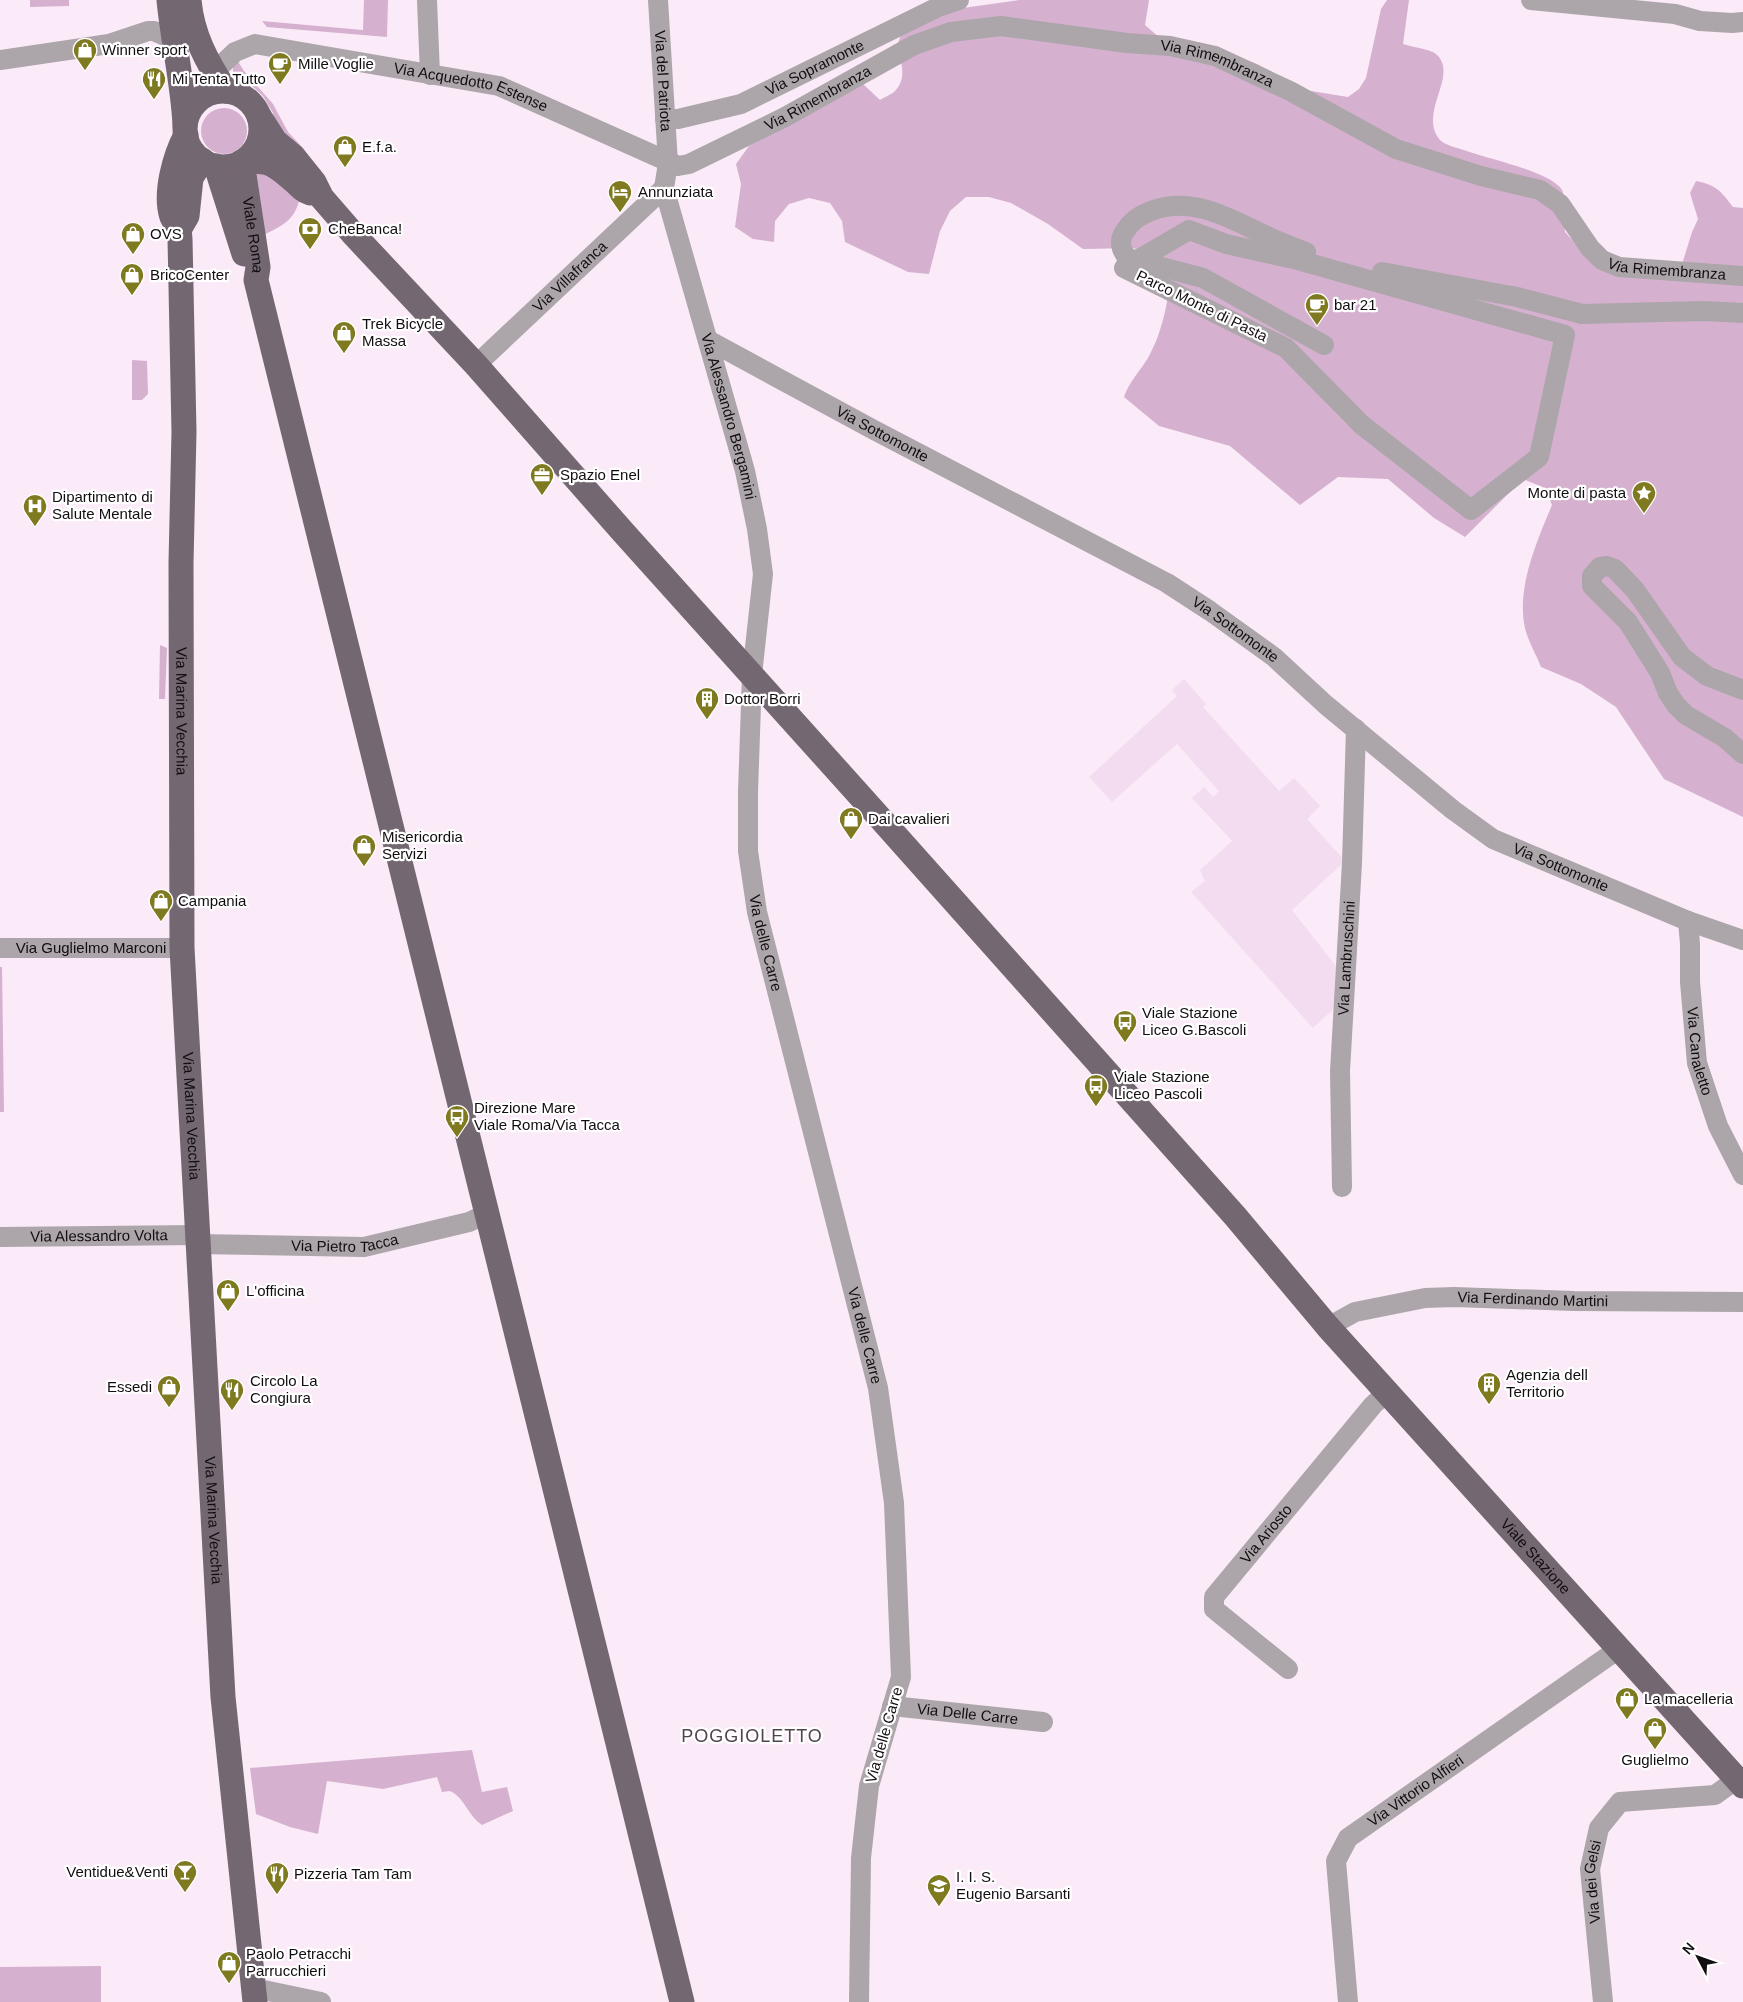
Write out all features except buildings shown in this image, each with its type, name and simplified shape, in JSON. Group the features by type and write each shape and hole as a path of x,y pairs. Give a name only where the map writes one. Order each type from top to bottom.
{"main road":[{"path":"169,0 172,39 184,99 186,130 190,147 209,163 234,165 260,160 271,163 280,168 304,191 322,198"},
{"path":"189,0 192,25 197,40 220,82 252,103 275,141 294,156 314,182 322,198"},
{"path":"186,130 188,115 193,106 202,97 214,92 220,82"},
{"path":"242,162 258,144 261,130 259,116"},
{"name":"Via Marina Vecchia","path":"180,228 172,216 170,190 174,164 186,130"},
{"name":"Viale Roma","path":"242,162 258,267 256,278"},
{"name":"Via Marina Vecchia","path":"209,163 191,178 187,216 180,228 184,432 181,563 182,948 223,1697 254,1995"},
{"name":"Viale Roma","path":"209,163 219,180 248,269 256,278"},
{"name":"Viale Stazione","path":"322,198 355,236 476,365 622,532 1235,1216 1328,1327 1388,1391 1740,1782"},
{"path":"256,278 682,2002"}],"street":[{"path":"427,0 430,74"},
{"name":"Via del Patriota","path":"658,0 668,163"},
{"name":"Via Sopramonte","path":"666,119 678,120 742,104 938,7 959,0"},
{"path":"1531,0 1675,14 1700,21 1743,22"},
{"name":"Via Rimembranza","path":"668,163 678,166 689,164 785,117 914,45 951,32 1001,26 1127,43 1170,46 1215,56 1290,91 1396,149 1434,163 1540,190 1560,204 1590,248 1602,260 1619,267 1743,276"},
{"path":"0,60 109,44 148,31 154,31 172,39"},
{"name":"Via Acquedotto Estense","path":"220,82 235,52 255,44 499,86 668,163"},
{"name":"Via Alessandro Bergamini","path":"668,163 664,188 745,471 757,530 763,574 752,676"},
{"name":"Via Villafranca","path":"476,365 664,188"},
{"path":"1324,345 1203,278 1128,258 1123,253 1121,244 1122,234 1144,214 1159,208 1175,206 1202,208 1232,218 1268,236 1338,264 1517,297 1582,314 1703,311 1743,313"},
{"name":"Parco Monte di Pasta","path":"1189,230 1226,244 1298,260 1565,335 1539,458 1471,510 1362,425 1286,348 1124,268 1136,260 1189,230"},
{"name":"Via Sottomonte","path":"708,340 874,430 1167,583 1274,657 1326,705 1454,810 1493,839 1688,921 1743,940"},
{"path":"1743,690 1707,676 1682,657 1635,590 1615,569 1607,566 1600,567 1592,576 1592,586 1628,622 1660,673 1668,693 1676,705 1686,715 1724,738 1743,754"},
{"name":"Via delle Carre","path":"752,676 748,850 756,903 878,1388 892,1493 901,1677 869,1786 861,1858 859,2002"},
{"name":"Via Lambruschini","path":"1342,1187 1340,1071 1352,863 1356,729"},
{"name":"Via Canaletto","path":"1688,921 1697,1063 1718,1126 1743,1175"},
{"name":"Via Guglielmo Marconi","path":"0,948 182,948"},
{"name":"Via Pietro Tacca","path":"197,1240 364,1247 469,1222 488,1213"},
{"name":"Via Alessandro Volta","path":"0,1238 197,1240"},
{"name":"Via Ferdinando Martini","path":"1328,1327 1355,1312 1425,1298 1743,1302"},
{"name":"Via Ariosto","path":"1288,1669 1214,1608 1214,1597 1373,1405 1388,1391"},
{"name":"Via Vittorio Alfieri","path":"1348,2002 1336,1861 1348,1838 1620,1648"},
{"name":"Via Delle Carre","path":"892,1706 1043,1722"},
{"name":"Via dei Gelsi","path":"1603,2002 1590,1869 1599,1828 1620,1802 1715,1795 1740,1782"},
{"path":"254,1995 322,2002"}],"shaded area":[{"path":"30,0 69,0 69,6 30,7"},
{"path":"364,0 388,0 387,37 267,27 262,21 363,30"},
{"path":"1019,0 1149,0 1145,25 1160,38 1215,48 1257,64 1305,90 1348,97 1359,89 1366,78 1381,9 1387,0 1409,0 1403,44 1425,49 1436,54 1442,63 1444,72 1433,118 1434,129 1440,140 1451,146 1532,171 1555,183 1563,193 1565,232 1585,254 1679,274 1698,219 1690,193 1696,181 1717,190 1733,207 1743,208 1743,817 1664,779 1616,707 1581,684 1541,667 1525,628 1523,597 1534,549 1552,505 1545,488 1523,479 1465,537 1434,518 1388,479 1338,477 1300,505 1230,446 1159,426 1124,397 1132,381 1148,358 1159,335 1168,298 1173,260 1133,248 1083,249 1048,224 1011,203 989,197 966,197 950,211 940,231 929,274 908,272 845,242 842,221 830,203 809,198 789,204 775,221 774,242 753,239 735,227 741,184 736,164 749,146 863,84 880,100 893,92 899,86 902,75 900,59 896,48 901,35 956,9"},
{"path":"236,58 244,71 273,104 288,132 303,148 327,180 275,128 273,113 263,96 250,84 233,74 233,65"},
{"path":"219,108 229,108 243,118 247,131 243,144 237,150 229,154 219,154 205,144 201,136 201,126 211,112"},
{"path":"258,167 300,197 295,212 286,222 261,236 253,171"},
{"path":"132,360 147,361 148,394 142,400 132,400"},
{"path":"160,645 167,648 165,699 159,699"},
{"path":"1184,679 1206,704 1203,707 1279,791 1294,778 1320,806 1307,819 1345,861 1292,910 1340,971 1340,1003 1313,1028 1191,892 1205,881 1200,870 1232,841 1192,798 1204,787 1213,797 1219,791 1177,744 1112,802 1089,777 1177,696 1172,690"},
{"path":"0,967 2,967 4,1112 0,1112"},
{"path":"472,1750 482,1792 507,1787 513,1811 482,1825 473,1817 460,1798 450,1791 442,1792 437,1777 383,1789 327,1781 318,1834 290,1827 256,1814 250,1768"},
{"path":"101,1966 101,2002 0,2002 0,1967"}],"place":[{"name":"Winner sport","path":"85,71"},
{"name":"Mille Voglie","path":"280,85"},
{"name":"Mi Tenta Tutto","path":"154,100"},
{"name":"E.f.a.","path":"345,168"},
{"name":"Annunziata","path":"620,213"},
{"name":"CheBanca!","path":"310,250"},
{"name":"OVS","path":"133,255"},
{"name":"BricoCenter","path":"132,296"},
{"name":"bar 21","path":"1317,326"},
{"name":"Trek Bicycle Massa","path":"344,354"},
{"name":"Spazio Enel","path":"542,496"},
{"name":"Monte di pasta","path":"1644,514"},
{"name":"Dipartimento di Salute Mentale","path":"35,527"},
{"name":"Dottor Borri","path":"707,720"},
{"name":"Dai cavalieri","path":"851,840"},
{"name":"Misericordia Servizi","path":"364,867"},
{"name":"Campania","path":"161,922"},
{"name":"Viale Stazione Liceo G.Bascoli","path":"1125,1043"},
{"name":"Viale Stazione Liceo Pascoli","path":"1096,1107"},
{"name":"Direzione Mare Viale Roma/Via Tacca","path":"457,1138"},
{"name":"L'officina","path":"228,1312"},
{"name":"Agenzia dell Territorio","path":"1489,1405"},
{"name":"Essedi","path":"169,1408"},
{"name":"Circolo La Congiura","path":"232,1411"},
{"name":"La macelleria","path":"1627,1720"},
{"name":"Guglielmo","path":"1655,1750"},
{"name":"Ventidue&Venti","path":"185,1893"},
{"name":"Pizzeria Tam Tam","path":"277,1895"},
{"name":"I. I. S. Eugenio Barsanti","path":"939,1907"},
{"name":"Paolo Petracchi Parrucchieri","path":"229,1984"}],"district":[{"name":"POGGIOLETTO","path":"752,1736"}]}
